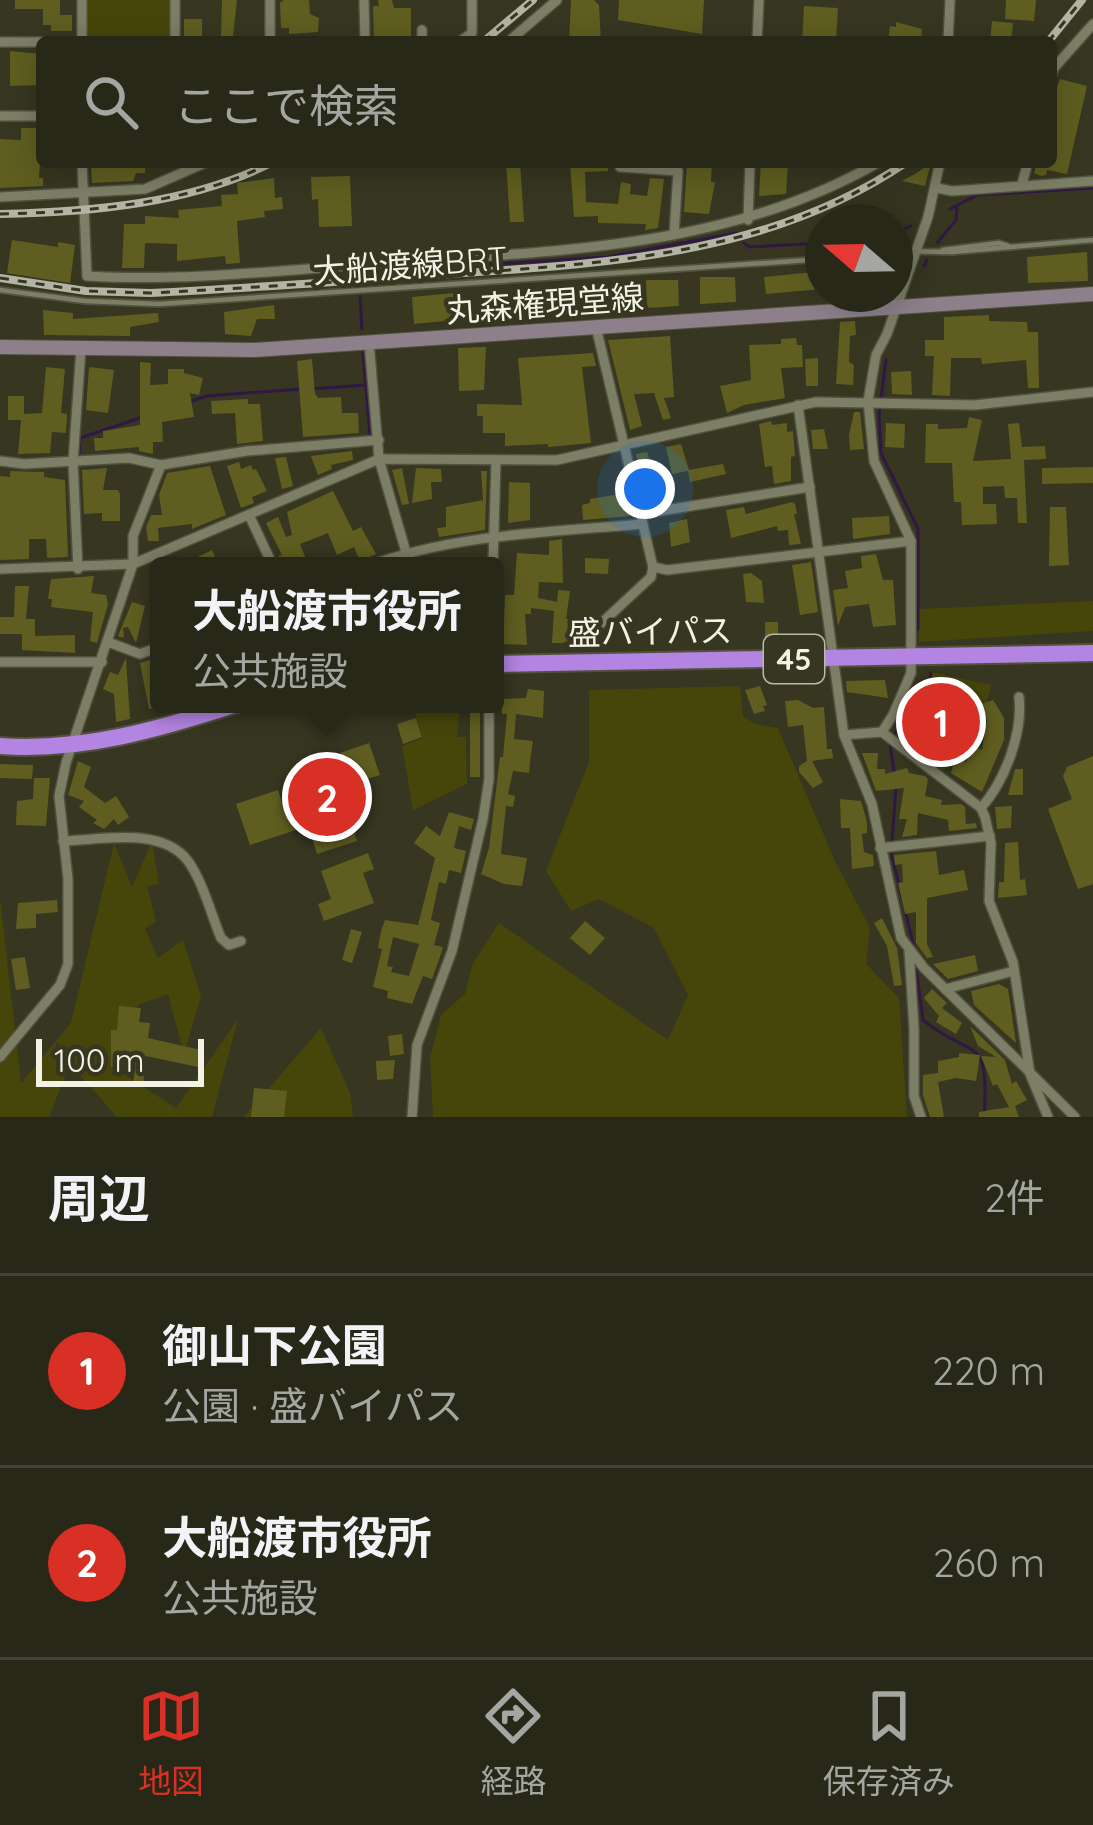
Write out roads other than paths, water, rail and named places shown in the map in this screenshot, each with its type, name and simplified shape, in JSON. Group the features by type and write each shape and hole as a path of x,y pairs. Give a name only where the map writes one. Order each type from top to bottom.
{"highway":[{"name":"盛バイパス","path":"504,664 1093,653"},
{"path":"0,746 75,743 166,727 209,713"}],"main road":[{"name":"丸森権現堂線","path":"913,305 1093,294"},
{"name":"丸森権現堂線","path":"0,347 255,350 810,312"}],"street":[{"path":"82,0 82,36"},
{"path":"175,0 175,36"},
{"path":"270,0 270,36"},
{"path":"364,0 364,36"},
{"path":"468,36 472,33 472,0"},
{"path":"515,36 557,0"},
{"path":"757,36 759,0"},
{"path":"948,36 950,0"},
{"path":"1057,65 1093,24"},
{"path":"0,42 36,42"},
{"path":"0,116 36,116"},
{"path":"82,168 87,276 217,275 593,248 748,220 817,194 867,168"},
{"path":"0,197 145,189 176,168"},
{"path":"634,168 677,171 674,235"},
{"path":"748,220 751,168"},
{"path":"913,257 939,168"},
{"path":"1022,184 1026,168"},
{"path":"937,188 952,191 1093,181"},
{"path":"888,737 911,673 912,655 911,541 874,461 875,355 893,312"},
{"path":"579,644 651,577 653,567 596,327"},
{"path":"369,341 379,459 407,557"},
{"path":"78,569 73,462 81,347"},
{"path":"150,557 379,459 557,460 798,405 975,405 1093,392"},
{"path":"798,405 844,735 887,847 898,928 908,950 1075,1117"},
{"path":"0,461 129,458 161,465 247,451 379,440"},
{"path":"494,557 496,460"},
{"path":"0,1057 65,975 68,879 59,796 134,564 134,536 161,465"},
{"path":"392,557 642,519 810,487"},
{"path":"249,515 269,557"},
{"path":"653,567 667,570 911,541"},
{"path":"0,569 78,569 134,564 150,557"},
{"path":"108,642 140,654 150,650"},
{"path":"0,662 102,662"},
{"path":"981,808 991,797 1015,741 1018,697"},
{"path":"412,1117 417,1046 452,951 483,819 489,779 489,713"},
{"path":"844,735 888,737 981,808 990,836 989,901 1014,971 1030,1074 1048,1117"},
{"path":"887,847 990,836"},
{"path":"63,841 148,839 171,847 190,864 221,938 229,945 241,941"},
{"path":"908,950 914,1096 921,1117"},
{"path":"945,989 1014,971"}],"lane":[{"path":"915,252 1093,240"},
{"name":"大船渡線BRT","path":"0,290 85,302 159,304 805,260"}],"waterway":[{"path":"950,209 977,195 1093,188"},
{"path":"937,243 956,220 957,206"},
{"path":"359,276 607,257 737,233"},
{"path":"744,243 749,247 805,244"},
{"path":"924,266 927,260"},
{"path":"360,296 362,329"},
{"path":"363,353 370,435"},
{"path":"886,360 879,414 881,453 918,529 918,629"},
{"path":"311,389 366,385"},
{"path":"192,401 301,389"},
{"path":"79,454 80,438 143,417"},
{"path":"893,736 929,686 931,673"},
{"path":"890,745 894,771"},
{"path":"892,842 896,786"},
{"path":"891,852 914,947"},
{"path":"916,967 923,1020 981,1059 984,1117"}],"railway":[{"path":"490,36 533,0"},
{"path":"1053,36 1082,0"},
{"path":"0,214 140,203 208,188 259,168"},
{"path":"0,278 86,291 150,293 629,258 687,249 800,217 897,168"}],"place":[{"name":"御山下公園","path":"941,722"},
{"name":"大船渡市役所","path":"327,797"}]}
